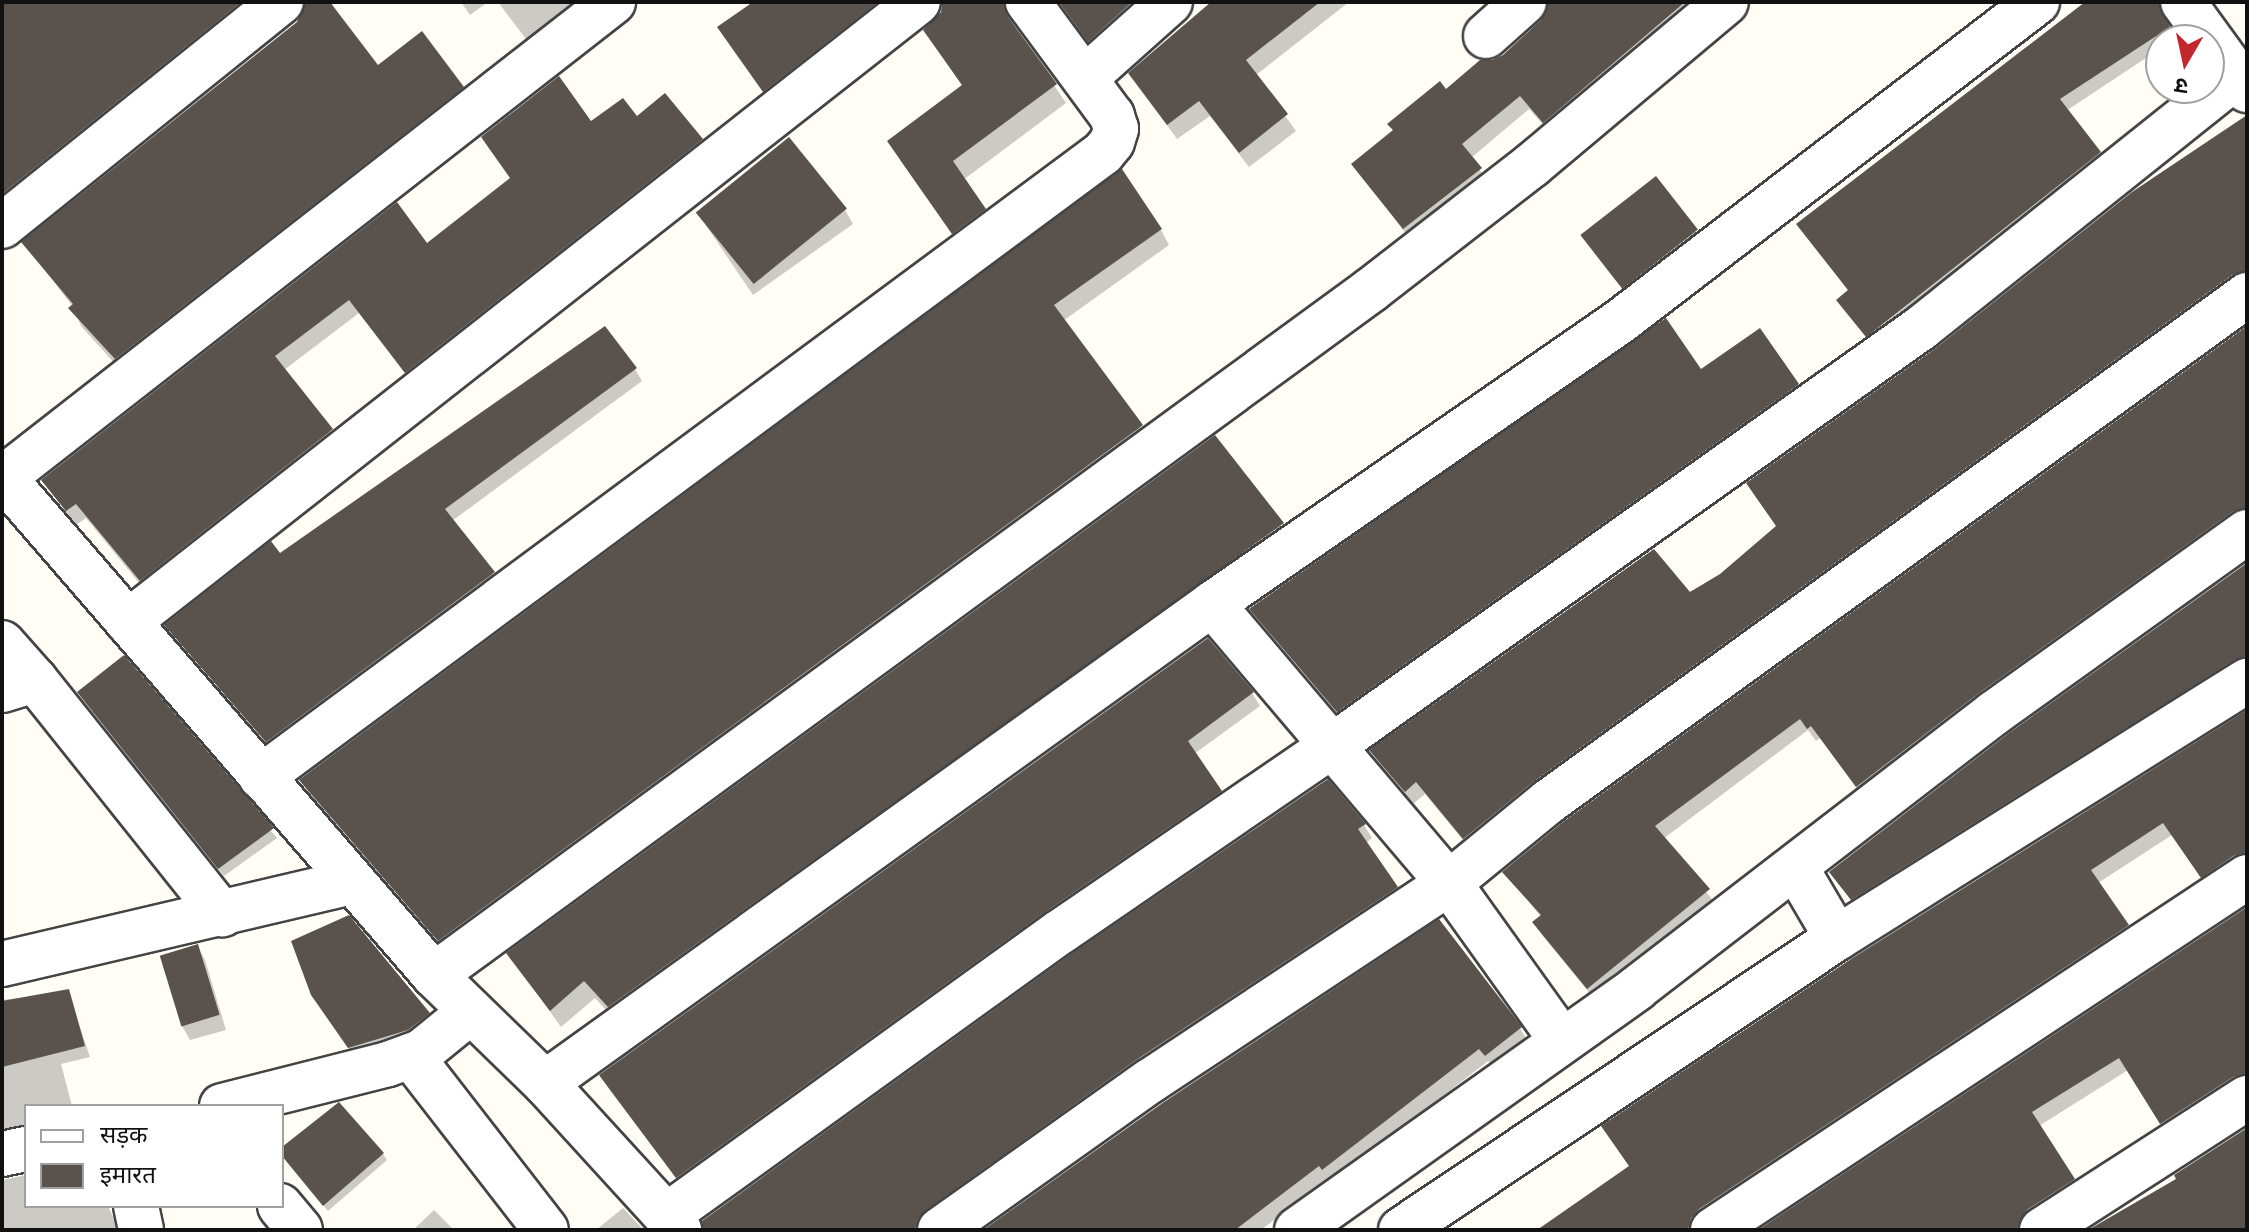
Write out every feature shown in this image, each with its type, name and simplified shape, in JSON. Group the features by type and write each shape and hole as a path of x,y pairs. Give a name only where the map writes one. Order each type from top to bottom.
{"street":[{"path":"2,226 281,2"},
{"path":"613,2 2,477 434,975 545,1083 672,1223 1060,932 1335,744 1921,328 2242,83 2183,2"},
{"path":"128,622 918,2"},
{"path":"261,777 1103,153 1112,142 1116,129 1112,116 1028,2"},
{"path":"1085,78 1170,2"},
{"path":"1486,36 1524,2"},
{"path":"434,975 1371,290 1532,165 1726,2"},
{"path":"545,1083 1212,604 1622,320 2037,2"},
{"path":"940,1230 1150,1081 1449,883 1548,802 2247,295"},
{"path":"1297,1230 1562,1041 1796,868 1994,713 2247,532"},
{"path":"1212,604 1335,744 1449,883 1562,1041"},
{"path":"2,643 19,685 222,914"},
{"path":"1401,1230 1837,938 2247,681"},
{"path":"1796,868 1837,938"},
{"path":"1713,1230 2247,877"},
{"path":"2,964 351,882"},
{"path":"230,1104 411,1056 444,1037 470,1012"},
{"path":"411,1056 546,1230"},
{"path":"2042,1230 2247,1098"},
{"path":"2,1154 24,1149"},
{"path":"136,1208 141,1230"},
{"path":"282,1208 300,1230"}],"building":[{"path":"2,2 241,2 2,194"},
{"path":"305,2 330,2 378,65 422,31 464,87 115,359 68,308 73,304 21,242 297,22"},
{"path":"753,2 878,2 763,92 717,27"},
{"path":"942,2 1003,2 1008,17 1057,84 953,161 986,209 952,234 887,141 962,85 923,30 941,12"},
{"path":"1059,2 1132,2 1088,42"},
{"path":"1211,2 1320,2 1246,60 1288,114 1239,153 1199,101 1167,125 1128,73"},
{"path":"1548,2 1685,2 1543,123 1520,96 1462,144 1482,168 1403,229 1351,164 1393,130 1387,124 1440,81 1446,89 1480,60 1492,60 1503,55 1541,20"},
{"path":"2085,2 2158,2 2169,24 2145,24 2145,43 2060,99 2101,152 1866,337 1836,300 1848,290 1796,224"},
{"path":"559,76 591,121 623,98 637,116 665,93 703,139 405,373 349,300 275,356 333,429 140,581 76,504 66,511 41,480 397,202 427,243 510,178 481,137"},
{"path":"2247,115 2247,270 2232,275 1533,782 1463,839 1416,782 1405,792 1369,750 1654,549 1690,592 1720,574 1776,526 1746,483 1936,348 2132,192"},
{"path":"789,137 847,208 754,284 696,213"},
{"path":"1122,169 1162,229 1054,305 1143,425 438,941 299,780"},
{"path":"1656,176 1698,230 1622,289 1580,235"},
{"path":"1666,318 1701,369 1760,328 1799,384 1337,712 1249,609"},
{"path":"605,326 637,368 445,509 495,572 266,742 164,625 271,541 280,553"},
{"path":"2247,326 2247,507 2232,512 1979,693 1856,787 1811,726 1807,729 1800,719 1655,826 1710,889 1587,989 1532,922 1541,915 1502,872 1563,822"},
{"path":"1215,435 1284,523 608,1007 584,981 550,1011 506,953"},
{"path":"2247,563 2247,656 2234,660 1851,900 1829,872 2009,733"},
{"path":"1208,638 1254,692 1188,741 1222,791 1045,912 676,1178 599,1075"},
{"path":"124,655 274,828 218,869 77,692"},
{"path":"2247,710 2247,852 2233,856 2201,878 2163,823 2091,870 2129,925 1699,1209 1691,1218 1688,1230 1537,1230 1629,1166 1601,1126 1851,959"},
{"path":"1328,779 1366,824 1358,829 1398,887 1136,1060 926,1210 918,1219 915,1230 703,1230 702,1221 1074,952"},
{"path":"2247,907 2247,1073 2233,1077 2160,1124 2119,1058 2032,1112 2075,1179 2028,1209 2020,1219 2017,1230 1758,1230"},
{"path":"349,915 430,1013 408,1030 348,1048 311,995 291,941"},
{"path":"1439,919 1522,1027 1485,1056 1479,1049 1322,1170 1319,1166 1235,1230 983,1230 1164,1102"},
{"path":"198,944 220,1015 181,1026 160,956"},
{"path":"69,989 85,1046 2,1067 2,1001"},
{"path":"339,1102 384,1153 323,1206 284,1158 284,1145"},
{"path":"2247,1128 2247,1230 2088,1230 2176,1179 2174,1175"}]}
